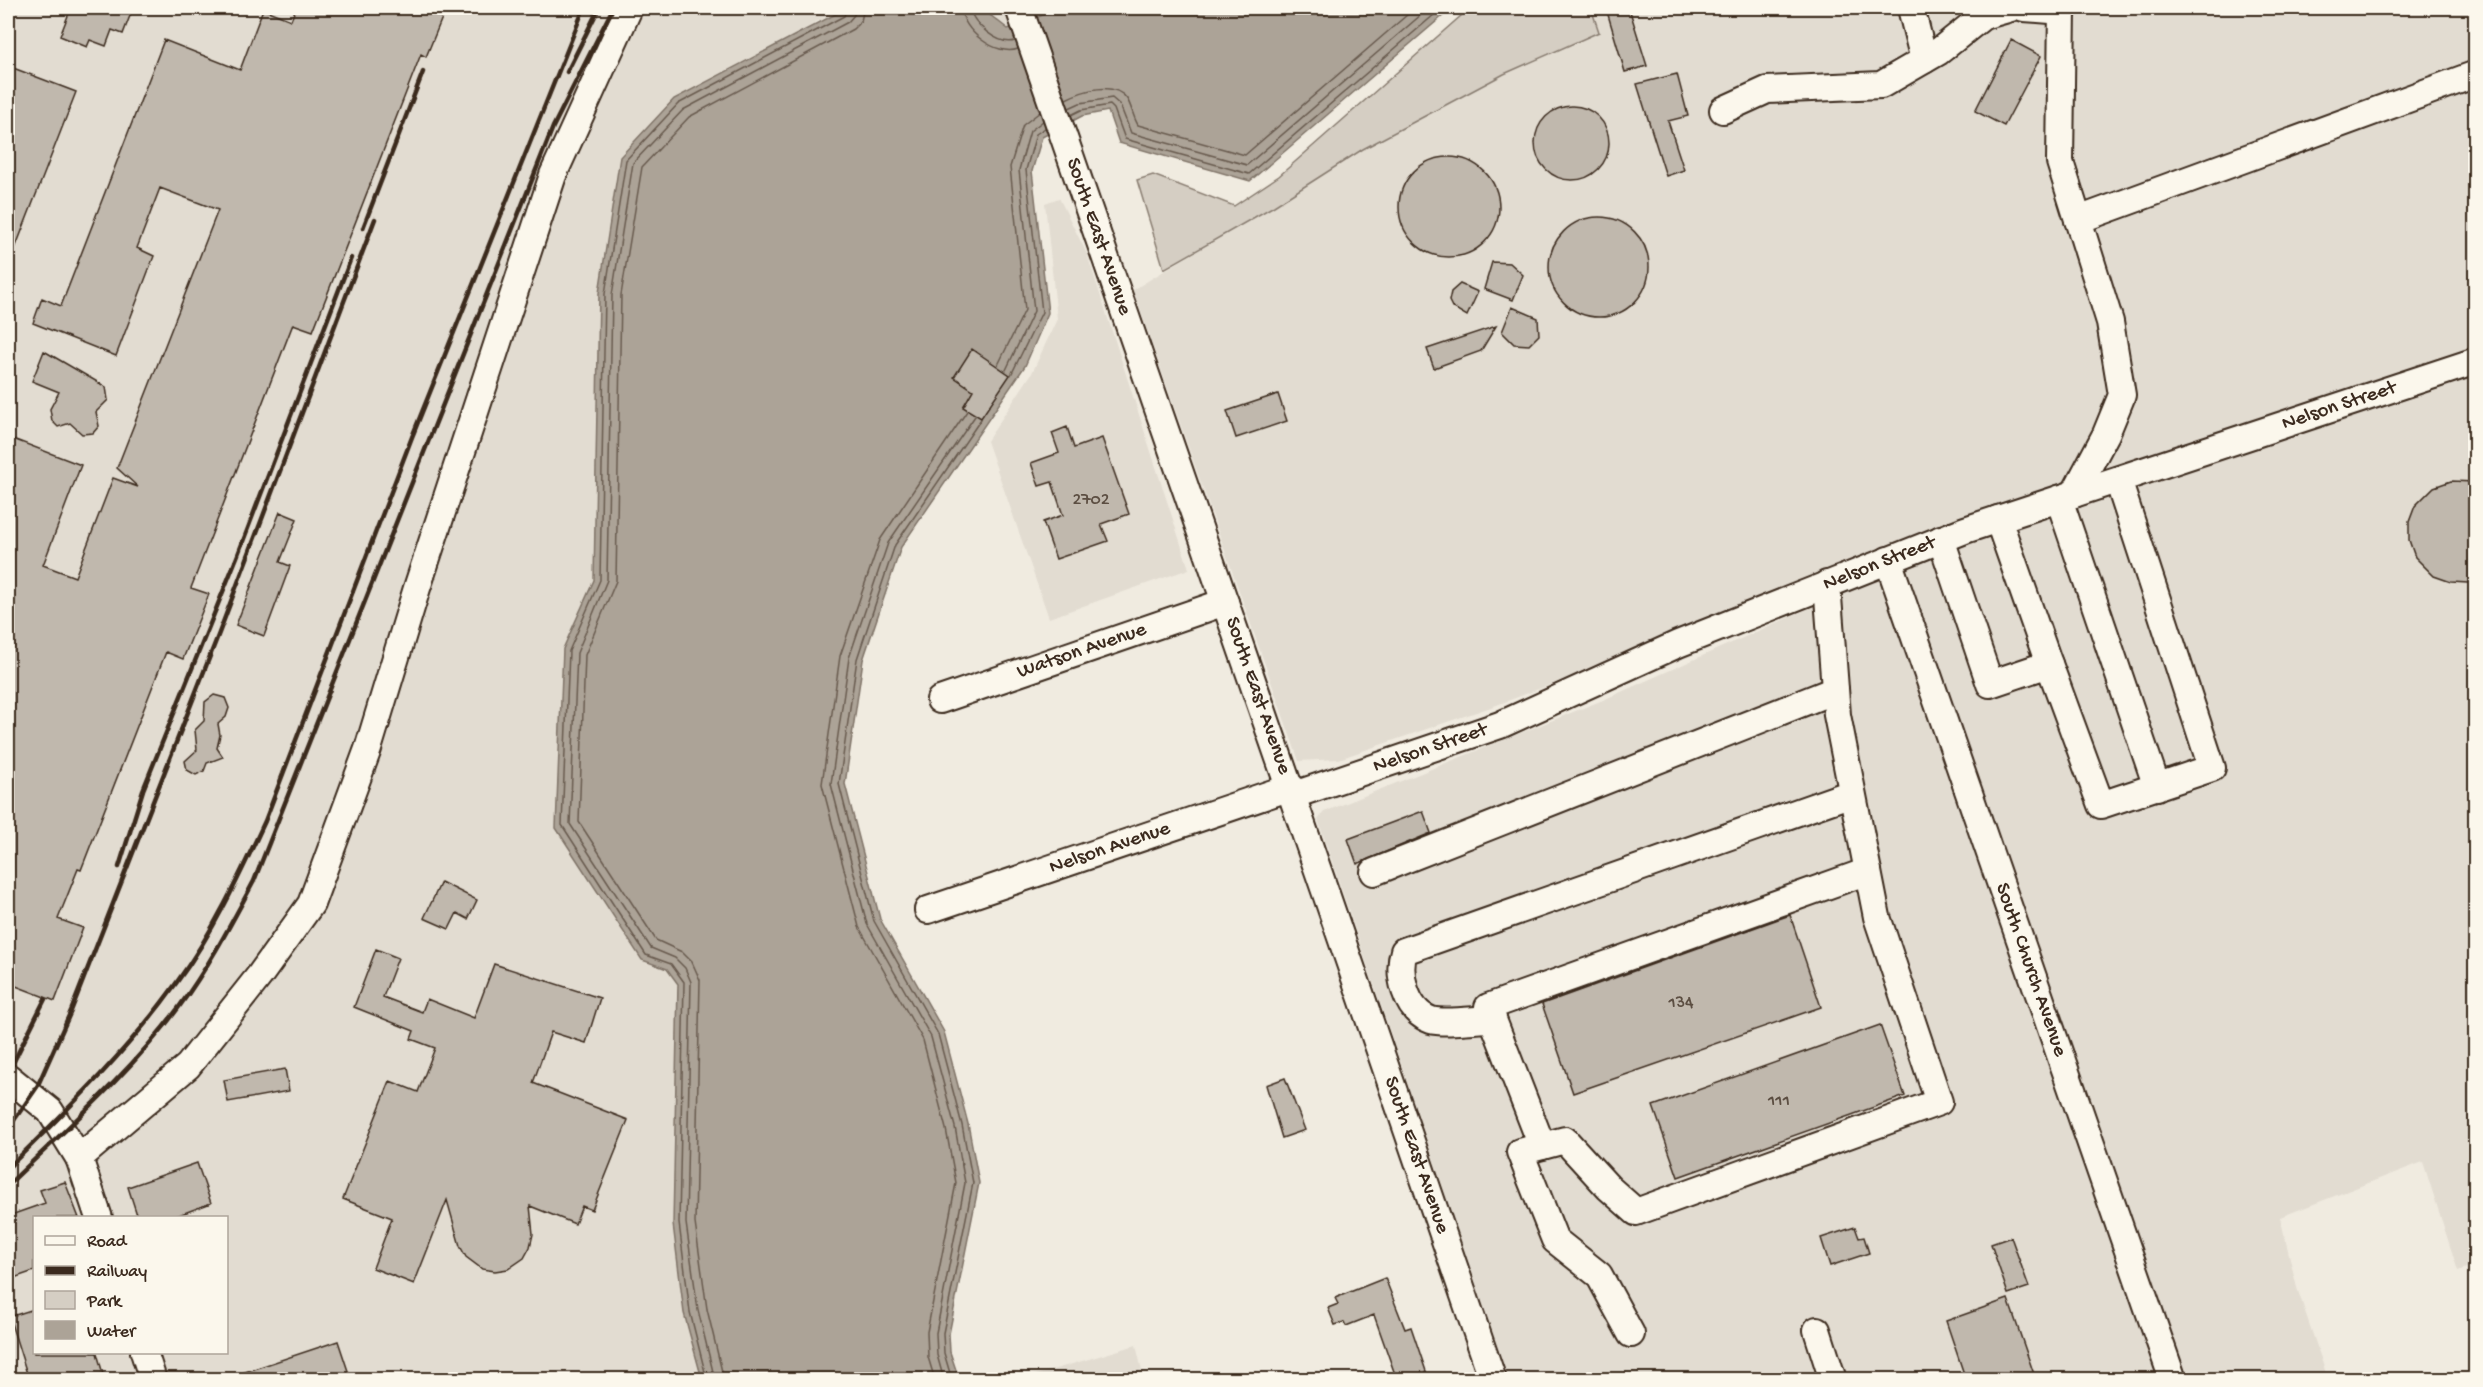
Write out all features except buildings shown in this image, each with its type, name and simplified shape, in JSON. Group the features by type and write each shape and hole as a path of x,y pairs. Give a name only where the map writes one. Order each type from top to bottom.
{"street":[{"path":"79,1158 188,1066 260,975 311,904 368,749 417,588 553,175 629,8"},
{"path":"1911,8 1924,60"},
{"path":"1723,110 1767,90 1881,85 1938,52 1983,16 2011,8"},
{"path":"2024,8 2063,9 2060,162 2110,322 2122,395 2106,434 2067,496 2157,787"},
{"name":"South East Avenue","path":"1020,10 1070,160 1292,791 1493,1380"},
{"path":"2078,220 2475,74"},
{"name":"Nelson Street","path":"1292,791 1500,725 1678,644 1941,539 2475,361"},
{"path":"1998,519 2101,805 2157,787 2212,768 2118,480"},
{"path":"1941,539 1990,684 2049,664"},
{"name":"South Church Avenue","path":"1888,560 2173,1380"},
{"path":"1631,1334 1599,1275 1555,1240 1520,1152 1565,1140 1609,1188 1636,1212 1939,1102 1876,917 1837,715 1827,584"},
{"name":"Watson Avenue","path":"940,700 1225,602"},
{"path":"1374,872 1835,690"},
{"name":"Nelson Avenue","path":"928,910 1292,791"},
{"path":"1493,1019 1432,1020 1417,1011 1403,986 1400,965 1404,951 1852,793"},
{"path":"1542,1146 1488,1007 1868,872"},
{"path":"8,1077 50,1111 79,1158 98,1216"},
{"path":"1818,1330 1833,1380"},
{"path":"144,1354 153,1380"}],"shaded area":[{"path":"8,8 847,8 816,22 621,156 599,293 594,580 563,649 556,827 647,963 667,969 678,984 673,1224 684,1313 702,1379 8,1379"},
{"path":"981,8 1060,8 1008,30"},
{"path":"1591,8 2475,8 2475,348 1960,518 1874,551 1742,612 1494,706 1339,759 1299,761 1133,290 1363,149 1504,74 1599,32"},
{"path":"1059,198 1087,254 1189,569 1049,618 987,441 1032,373 1057,319 1045,203"},
{"path":"2475,375 2475,1265 2458,1271 2423,1162 2280,1217 2297,1288 2328,1379 2179,1379 1903,568 1969,542"},
{"path":"1882,576 2062,1081 2159,1379 1843,1379 1821,1314 1807,1318 1826,1379 1508,1379 1318,820 1324,812 1603,700"},
{"path":"1136,1345 1144,1379 1022,1379"}],"green space":[{"path":"1470,8 1591,8 1599,32 1504,74 1363,149 1274,206 1164,269 1137,180 1153,175 1234,206 1279,176"}],"water":[{"path":"847,8 981,8 1008,29 1060,8 1452,8 1250,181 1119,143 1108,111 1082,116 1042,137 1032,171 1048,313 1025,366 901,547 863,660 845,784 880,919 944,1032 968,1124 979,1183 949,1334 950,1352 959,1379 702,1379 684,1313 673,1224 678,984 667,969 642,960 556,828 563,649 594,580 599,293 620,157 674,99"}],"railway":[{"path":"8,1168 97,1079 158,1007 202,944 235,884 265,821 412,437 584,8"},
{"path":"567,72 599,8"},
{"path":"8,1185 97,1099 160,1031 200,977 254,881 553,127 613,8"},
{"path":"363,228 423,72"},
{"path":"8,1129 37,1087 71,1011 219,633 375,219"},
{"path":"119,867 143,790 237,557 351,258"},
{"path":"8,1073 45,999"}]}
